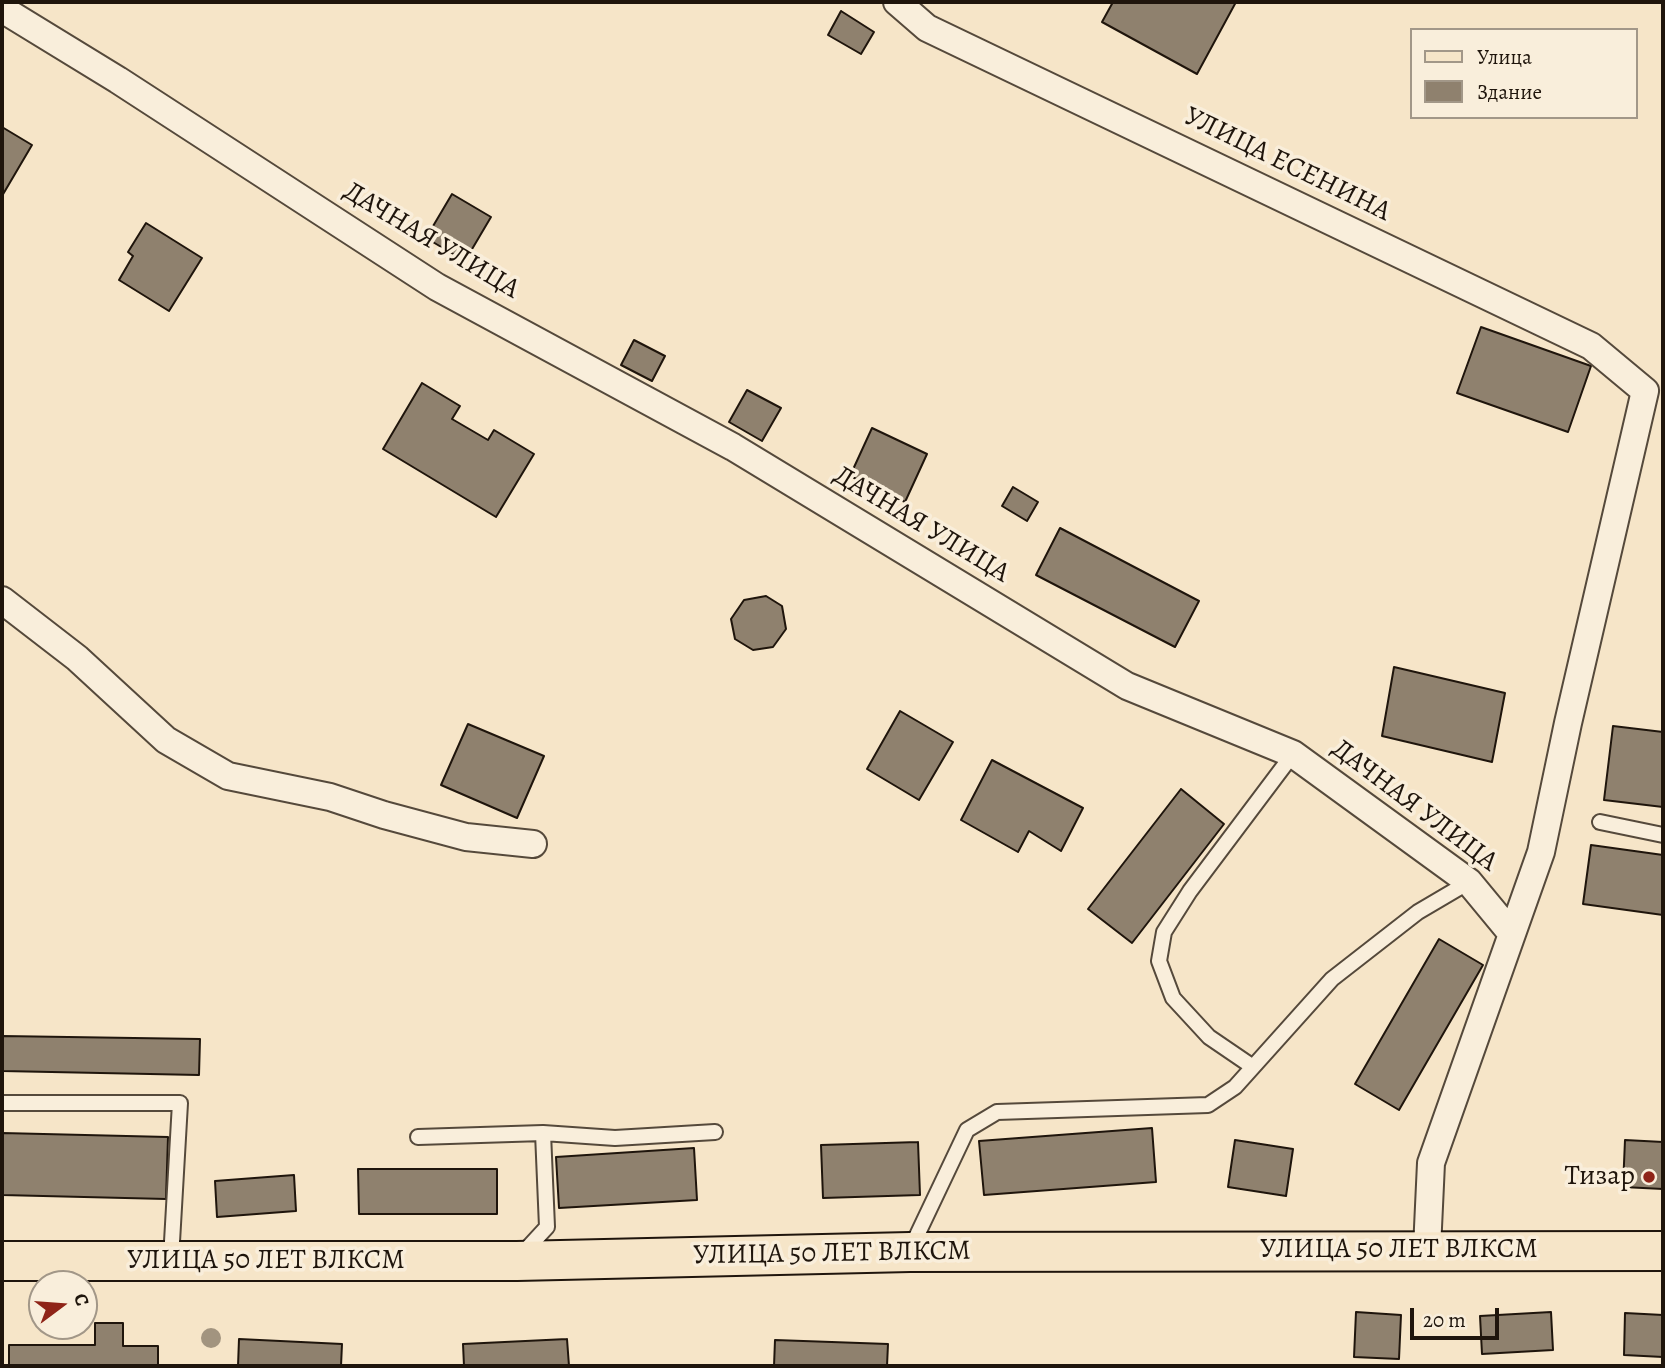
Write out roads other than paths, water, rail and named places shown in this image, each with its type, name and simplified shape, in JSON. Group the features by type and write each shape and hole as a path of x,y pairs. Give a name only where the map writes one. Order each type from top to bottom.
{"main road":[{"name":"УЛИЦА 50 ЛЕТ ВЛКСМ","path":"2,1261 517,1261 910,1252 1663,1251"}],"street":[{"name":"УЛИЦА ЕСЕНИНА","path":"897,2 927,28 1591,346 1645,391 1541,852 1513,934"},
{"name":"ДАЧНАЯ УЛИЦА","path":"2,9 118,80 437,287 733,447 1126,686 1293,754 1469,882 1513,934"},
{"path":"2,600 77,658 166,740 228,776 330,797 384,816 466,837 533,844"},
{"path":"1427,1250 1431,1163 1513,934"}],"lane":[{"path":"1253,1067 1209,1037 1173,998 1158,961 1164,932 1170,922 1293,754"},
{"path":"1600,822 1663,835"},
{"path":"910,1252 967,1130 997,1112 1208,1105 1235,1087 1332,979 1418,912 1469,882"},
{"path":"2,1103 180,1103 171,1262"},
{"path":"418,1137 543,1133 615,1138 715,1132"},
{"path":"517,1261 547,1227 543,1133"}],"place":[{"name":"Тизар","path":"1649,1177"}]}
